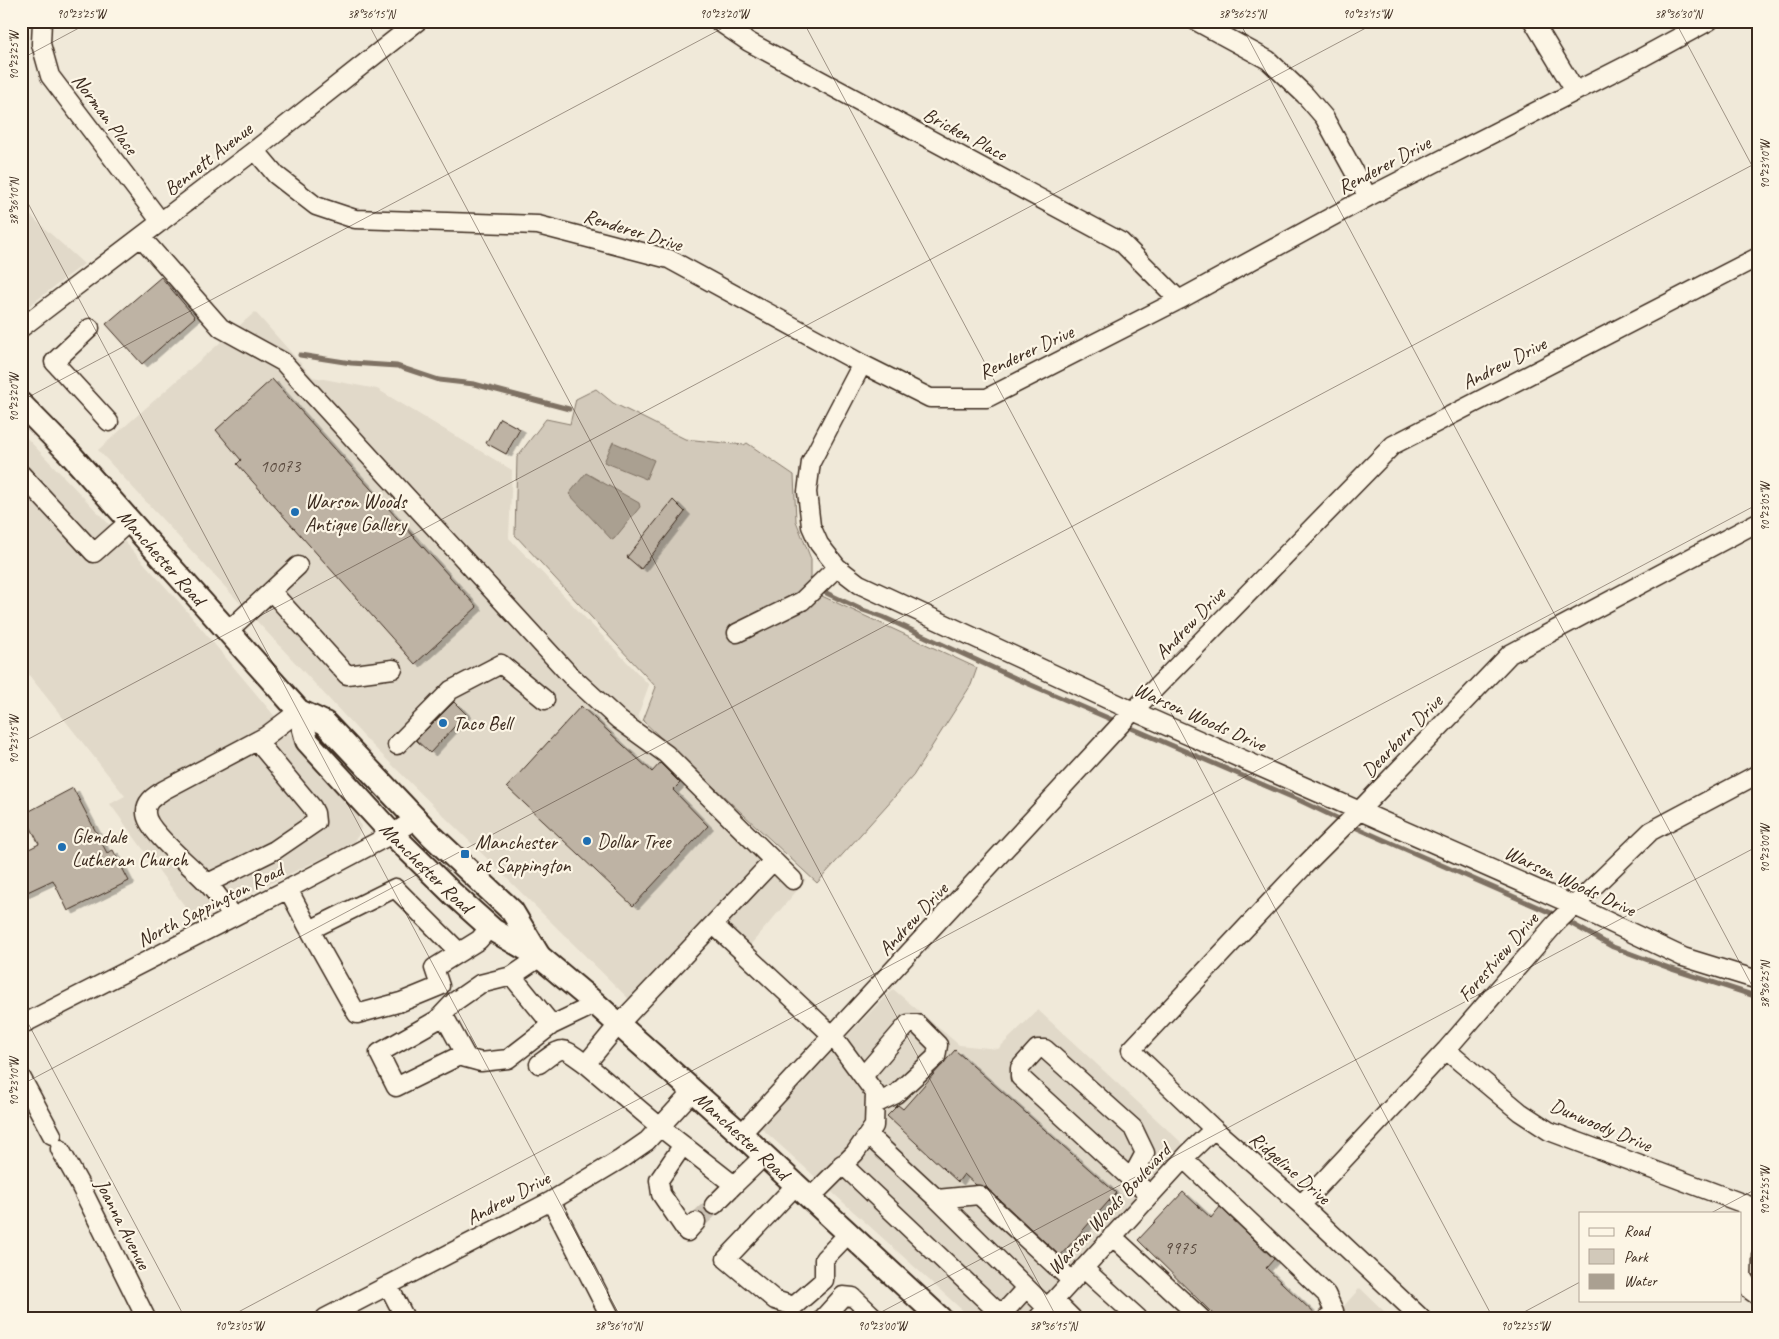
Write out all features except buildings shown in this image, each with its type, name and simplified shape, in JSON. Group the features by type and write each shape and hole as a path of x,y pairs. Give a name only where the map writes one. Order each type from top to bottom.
{"main road":[{"name":"Manchester Road","path":"21,404 70,454 299,711 325,723 416,819 512,911 540,957"},
{"name":"Manchester Road","path":"299,711 307,741 392,834 490,927 540,957 596,1004 849,1233 929,1314"}],"street":[{"name":"Norman Place","path":"42,21 41,44 50,76 161,222"},
{"name":"Bennett Avenue","path":"21,328 255,150 418,21"},
{"name":"Bricken Place","path":"718,21 748,42 1121,242 1179,300"},
{"path":"1196,21 1268,60 1305,95 1324,117 1368,197"},
{"path":"1533,21 1575,91"},
{"name":"Renderer Drive","path":"255,150 276,175 316,206 355,218 538,225 669,260 862,364 930,398 988,398 1179,300 1368,197 1709,21"},
{"path":"141,237 222,328 283,362 570,675 619,720 666,754 792,880"},
{"name":"Andrew Drive","path":"741,1134 1126,720 1393,444 1758,257"},
{"path":"90,328 54,362 109,422"},
{"name":"Warson Woods Drive","path":"862,364 811,462 807,492 811,526 819,544 837,567 859,584 1126,720 1356,814 1565,914 1683,958 1758,980"},
{"path":"21,474 94,553 130,521"},
{"name":"Dearborn Drive","path":"1131,1050 1270,902 1510,654 1758,522"},
{"path":"227,632 298,566"},
{"path":"737,634 802,601 837,567"},
{"path":"271,591 347,675 393,668"},
{"path":"397,745 451,690 501,664 545,700"},
{"path":"233,917 208,883 157,834 145,816 148,801 164,790 266,736 299,711"},
{"path":"208,883 275,850 316,822 312,807 257,741"},
{"name":"Forestview Drive","path":"1301,1204 1446,1050 1565,914 1651,831 1758,774"},
{"name":"North Sappington Road","path":"21,1025 288,889 392,834 416,819"},
{"path":"586,1064 618,1025 773,861"},
{"path":"310,930 395,888 459,952"},
{"path":"288,889 357,1014 401,1002 440,986 434,968 478,940 490,927"},
{"path":"714,925 833,1036 875,1093 874,1126 855,1153 803,1192 726,1259 775,1300 794,1306 824,1280 824,1259 849,1233"},
{"path":"540,957 512,976 480,984 454,1002 438,1020 379,1052 396,1087 459,1056 480,1062 508,1059 552,1026 596,1004"},
{"path":"512,976 552,1026"},
{"path":"443,1014 467,1058"},
{"path":"864,1076 908,1024 917,1024 938,1045 936,1057 916,1076 896,1094 875,1104"},
{"path":"539,1064 559,1049 565,1049 734,1185"},
{"path":"1131,1179 1145,1153 1133,1128 1045,1049 1037,1049 1020,1068 1020,1077 1131,1179 1151,1195"},
{"name":"Ridgeline Drive","path":"1131,1050 1214,1129 1301,1204 1421,1318"},
{"name":"Dunwoody Drive","path":"1446,1050 1520,1112 1549,1130 1752,1207"},
{"name":"Joanna Avenue","path":"21,1077 80,1185 146,1318"},
{"name":"Andrew Drive","path":"325,1318 551,1201 621,1159 647,1141 693,1091"},
{"name":"Warson Woods Boulevard","path":"1046,1309 1112,1236 1214,1129"},
{"path":"868,1135 937,1199 1046,1309 1072,1318"},
{"path":"683,1145 659,1180 661,1194 692,1227"},
{"path":"714,1205 764,1156"},
{"path":"1184,1159 1326,1294 1334,1315"},
{"path":"842,1164 996,1310 1006,1310 1026,1288"},
{"path":"937,1199 979,1195 1077,1275 1138,1318"},
{"path":"551,1201 611,1318"},
{"path":"1752,1207 1743,1248 1742,1277 1751,1291 1758,1296"},
{"path":"1112,1236 1201,1318"},
{"path":"388,1285 405,1318"},
{"path":"823,1318 843,1296 853,1297 875,1318"}],"shaded area":[{"path":"21,207 84,264 21,312"},
{"path":"255,312 313,377 377,389 512,470 509,538 649,685 638,715 642,724 806,880 739,958 715,936 641,1011 368,741 98,450"},
{"path":"21,432 106,521 180,603 292,737 354,806 361,827 358,836 351,844 195,920 110,804 125,796 25,670 21,672"},
{"path":"893,989 959,1045 998,1049 1038,1010 1196,1156 1046,1318 971,1318 759,1126"},
{"path":"1360,1288 1391,1318 1333,1318"}],"green space":[{"path":"596,389 613,403 685,439 744,445 747,443 794,475 796,521 811,559 811,578 822,596 977,668 971,685 913,776 817,883 643,721 656,687 515,535 517,457 546,419 570,424 576,399"}],"water":[{"path":"613,442 654,460 646,479 604,462"},
{"path":"586,473 639,503 640,507 612,540 569,494"}],"waterway":[{"path":"300,355 351,363 397,366 439,380 474,384 569,409"},
{"path":"818,589 1015,678 1301,801 1343,821"},
{"path":"1350,825 1558,916"},
{"path":"1565,920 1613,947 1672,969 1758,997"}],"tunnel":[{"path":"696,1222 714,1205"}],"place":[{"name":"Warson Woods Antique Gallery","path":"295,512"},
{"name":"Taco Bell","path":"443,723"},
{"name":"Dollar Tree","path":"587,841"},
{"name":"Glendale Lutheran Church","path":"62,847"},
{"name":"Manchester at Sappington","path":"465,854"}]}
